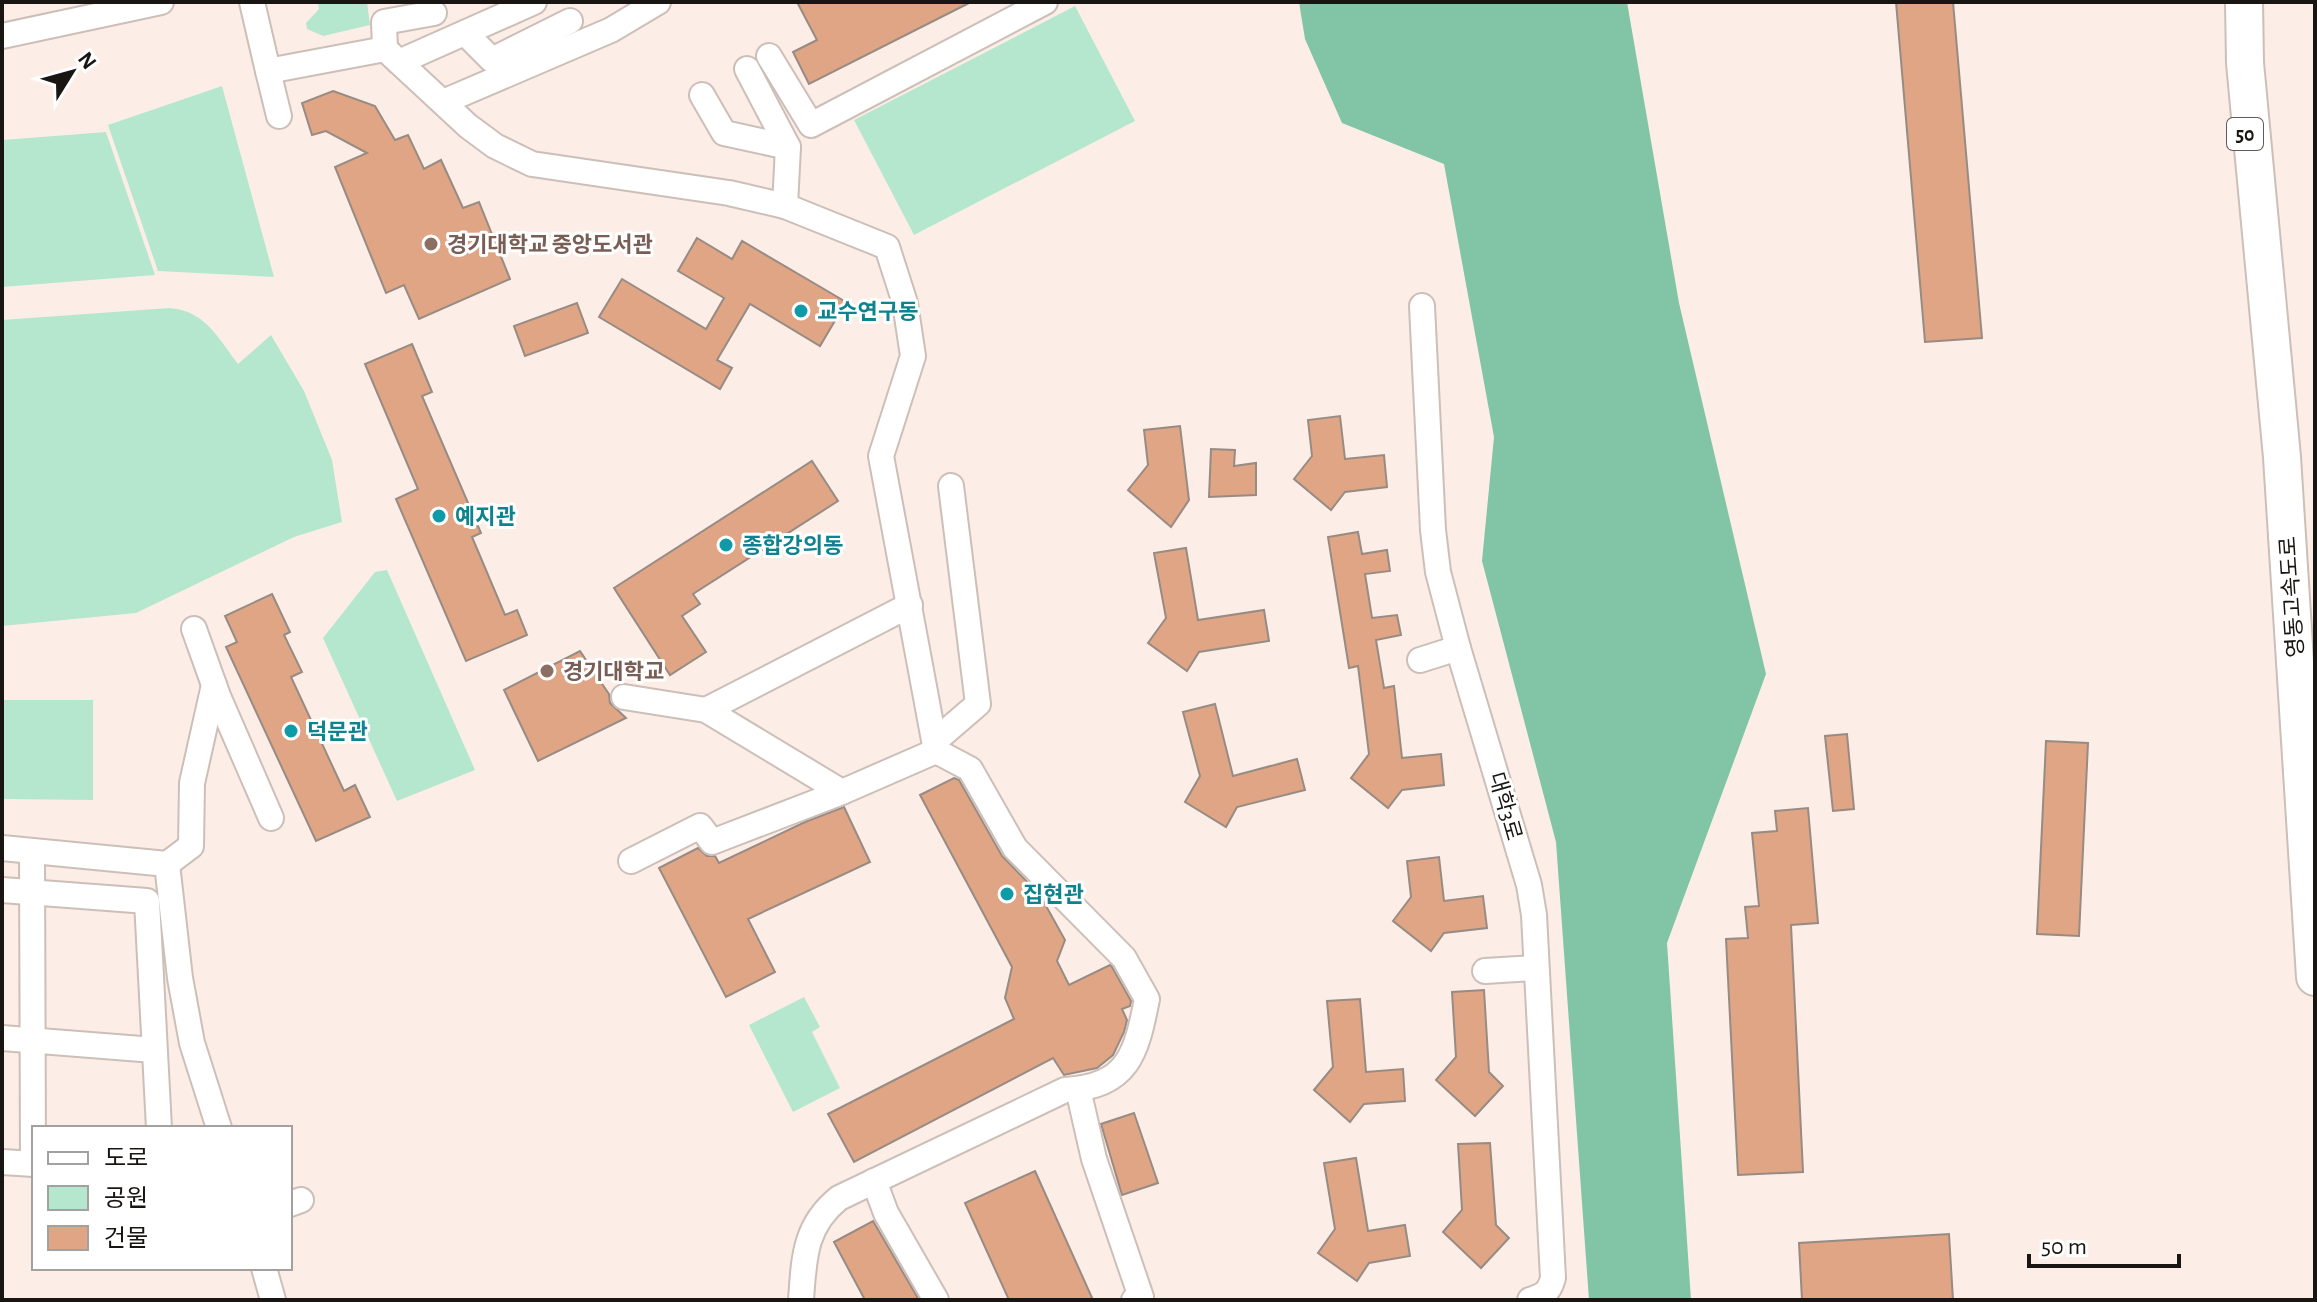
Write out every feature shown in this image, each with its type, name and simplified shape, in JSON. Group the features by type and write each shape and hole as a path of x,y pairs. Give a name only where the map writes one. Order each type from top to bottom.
{"highway":[{"name":"영동고속도로","path":"2226,2 2264,265"},
{"name":"영동고속도로","path":"2244,2 2245,63 2282,457 2315,977"}],"street":[{"path":"2,36 161,2"},
{"path":"252,2 279,116"},
{"path":"268,71 392,55 465,33 534,2"},
{"path":"443,102 611,30 658,2"},
{"path":"769,56 811,125 1045,2"},
{"path":"434,13 384,22 392,55 495,146 532,164 729,193 785,206 887,247 905,303 913,356 881,456 936,746 970,769 1015,848 1124,958 1147,999 1139,1039 1125,1069 1088,1089 1065,1090 839,1198 824,1210 805,1251 801,1300"},
{"path":"465,33 492,60 570,21"},
{"path":"747,69 788,147 785,206"},
{"path":"702,95 724,133 788,147"},
{"name":"대학3로","path":"1422,306 1433,530 1438,572 1529,885 1534,915 1553,1278 1550,1289 1543,1296 1530,1300"},
{"path":"631,861 700,826 712,842 842,792 936,746 978,704 951,486"},
{"path":"706,710 910,605"},
{"path":"194,629 214,685 271,818"},
{"path":"1420,660 1458,648"},
{"path":"2,848 156,863 191,846 192,783 214,685"},
{"path":"624,697 706,710 842,792"},
{"path":"32,851 33,1126"},
{"path":"156,863 147,901 159,1126"},
{"path":"156,863 192,1043 218,1126"},
{"path":"2,890 147,901"},
{"path":"1485,971 1536,968"},
{"path":"2,1038 154,1050"},
{"path":"1078,1089 1094,1159 1141,1297 1134,1300"},
{"path":"2,1162 32,1164"},
{"path":"874,1181 886,1213 936,1300"},
{"path":"265,1270 273,1300"}],"green space":[{"path":"318,2 367,2 370,25 323,36 307,29 306,23 319,9"},
{"path":"1299,2 1627,2 1679,303 1766,674 1667,943 1691,1300 1589,1300 1556,842 1482,561 1494,437 1444,164 1342,123 1305,39"},
{"path":"1075,6 1135,121 914,235 854,120"},
{"path":"222,86 274,277 158,271 108,125"},
{"path":"106,132 155,275 2,287 2,140"},
{"path":"169,308 192,314 210,327 238,364 271,335 304,391 332,460 342,522 294,537 136,613 2,626 2,320"},
{"path":"387,570 475,770 397,801 323,638 375,572"},
{"path":"2,700 93,700 93,800 2,799"},
{"path":"804,997 820,1027 812,1032 840,1088 793,1112 749,1025"}],"building":[{"path":"797,2 971,2 809,84 793,52 817,40"},
{"path":"1896,2 1953,2 1982,338 1925,342"},
{"name":"경기대학교 중앙도서관","path":"333,91 375,106 395,140 408,135 424,169 441,160 463,208 479,202 510,279 419,319 404,285 386,293 335,167 367,153 326,131 312,135 302,103"},
{"name":"교수연구동","path":"697,238 732,259 742,241 846,302 820,346 750,304 717,360 732,368 720,389 599,317 622,279 706,329 724,298 678,271"},
{"path":"577,303 588,333 525,356 514,326"},
{"name":"예지관","path":"412,344 432,392 422,396 481,533 472,537 505,615 517,610 527,635 466,661 396,499 418,489 365,364"},
{"path":"1340,416 1345,459 1384,455 1387,487 1345,492 1331,510 1294,479 1312,456 1308,420"},
{"path":"1180,426 1189,500 1171,527 1128,490 1148,465 1144,430"},
{"path":"1211,449 1235,450 1234,466 1256,463 1256,495 1209,497"},
{"name":"종합강의동","path":"812,461 838,501 693,594 700,604 682,616 706,652 670,675 614,588"},
{"path":"1358,532 1362,554 1387,550 1390,571 1365,574 1372,618 1397,615 1401,635 1376,640 1384,688 1394,686 1402,758 1441,754 1444,785 1402,790 1388,808 1351,778 1369,754 1358,666 1349,668 1328,537"},
{"path":"1186,548 1198,620 1264,610 1269,641 1199,652 1187,671 1148,643 1166,618 1154,553"},
{"name":"덕문관","path":"272,594 290,632 284,635 302,672 291,677 344,791 355,785 370,817 316,841 226,647 237,642 225,616"},
{"path":"580,651 609,694 610,703 626,718 538,761 504,690"},
{"path":"1215,704 1233,776 1297,759 1305,790 1237,807 1226,827 1185,802 1200,776 1183,712"},
{"path":"1847,734 1854,809 1833,811 1825,736"},
{"path":"2046,741 2088,743 2079,936 2037,934"},
{"path":"954,778 959,780 1002,856 1040,895 1065,940 1057,961 1069,985 1110,965 1112,967 1131,1001 1130,1006 1122,1009 1127,1020 1124,1032 1113,1055 1097,1068 1064,1075 1053,1058 854,1162 828,1114 1014,1019 1005,998 1012,967 920,795"},
{"path":"844,807 870,862 748,919 775,972 726,997 659,868 698,848 707,856 715,856 719,863"},
{"path":"1808,808 1818,923 1791,925 1803,1172 1738,1175 1726,939 1748,938 1745,907 1759,906 1752,833 1777,831 1775,811"},
{"path":"1439,857 1444,901 1483,896 1487,928 1444,933 1431,951 1393,921 1411,897 1407,861"},
{"path":"1484,990 1489,1072 1503,1086 1475,1116 1436,1080 1456,1057 1452,992"},
{"path":"1360,999 1366,1072 1403,1069 1405,1101 1364,1104 1350,1122 1314,1090 1333,1067 1327,1001"},
{"path":"1134,1113 1158,1183 1122,1195 1101,1124"},
{"path":"1490,1143 1496,1225 1509,1238 1481,1268 1443,1232 1462,1210 1458,1144"},
{"path":"1356,1158 1368,1231 1405,1225 1410,1256 1369,1263 1357,1281 1318,1253 1335,1229 1324,1163"},
{"path":"1035,1171 1093,1300 1009,1300 965,1203"},
{"path":"873,1221 919,1300 865,1300 834,1242"},
{"path":"1949,1234 1953,1300 1802,1300 1799,1243"}],"place":[{"name":"경기대학교 중앙도서관","path":"431,244"},
{"name":"교수연구동","path":"801,311"},
{"name":"예지관","path":"439,516"},
{"name":"종합강의동","path":"726,545"},
{"name":"경기대학교","path":"547,671"},
{"name":"덕문관","path":"291,731"},
{"name":"집현관","path":"1007,894"}]}
